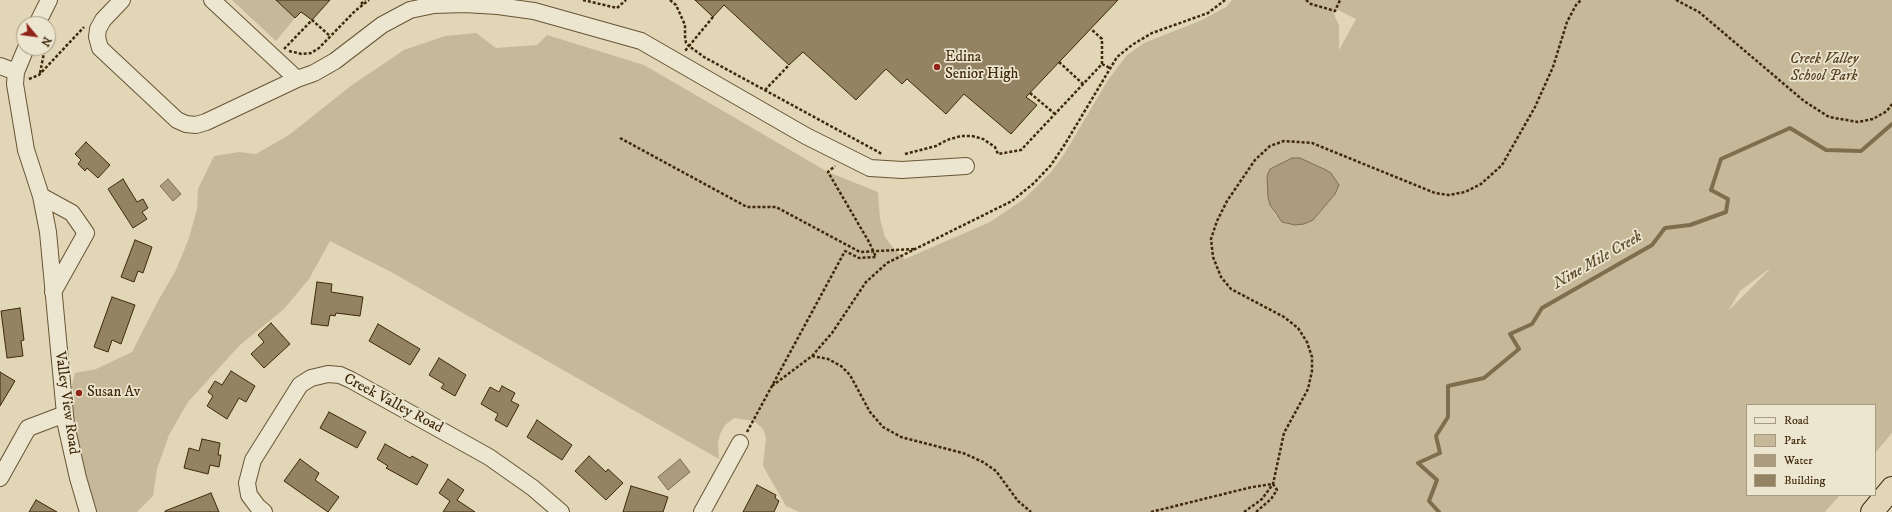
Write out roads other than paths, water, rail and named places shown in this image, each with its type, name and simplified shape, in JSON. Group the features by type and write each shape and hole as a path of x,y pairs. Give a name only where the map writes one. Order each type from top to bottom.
{"highway":[{"path":"1872,512 1892,488"}],"street":[{"path":"41,16 49,0"},
{"path":"122,0 103,20 98,29 97,37 100,48 177,120 186,124 196,125 206,122 335,62 382,25 414,5 525,5 641,41 806,136 870,168 902,170 966,166"},
{"path":"212,0 297,79"},
{"path":"0,66 16,78 23,56"},
{"name":"Valley View Road","path":"16,78 26,150 41,196 48,232 65,414 78,478 88,512"},
{"path":"41,196 72,213 86,233 53,292"},
{"name":"Creek Valley Road","path":"264,512 249,495 247,483 253,460 300,385 311,378 328,374 340,375 351,380 489,457 533,488 561,512"},
{"path":"0,478 28,428 65,414"},
{"path":"702,512 740,443"}],"water":[{"path":"1292,158 1300,158 1331,173 1339,185 1335,194 1313,220 1304,224 1295,225 1282,222 1270,205 1268,197 1267,176 1270,169"},
{"path":"168,179 181,194 173,201 160,186"},
{"path":"680,459 690,472 668,490 658,477"}],"waterway":[{"name":"Nine Mile Creek","path":"1439,512 1429,501 1437,480 1418,463 1440,453 1436,436 1448,417 1448,386 1484,378 1519,349 1510,334 1532,324 1542,308 1652,245 1665,228 1690,225 1726,212 1728,199 1711,190 1721,159 1790,128 1826,150 1861,151 1892,124"}],"place":[{"name":"Edina Senior High","path":"937,67"},
{"name":"Susan Av","path":"79,393"}],"park label":[{"name":"Creek Valley School Park","path":"1824,68"}]}
